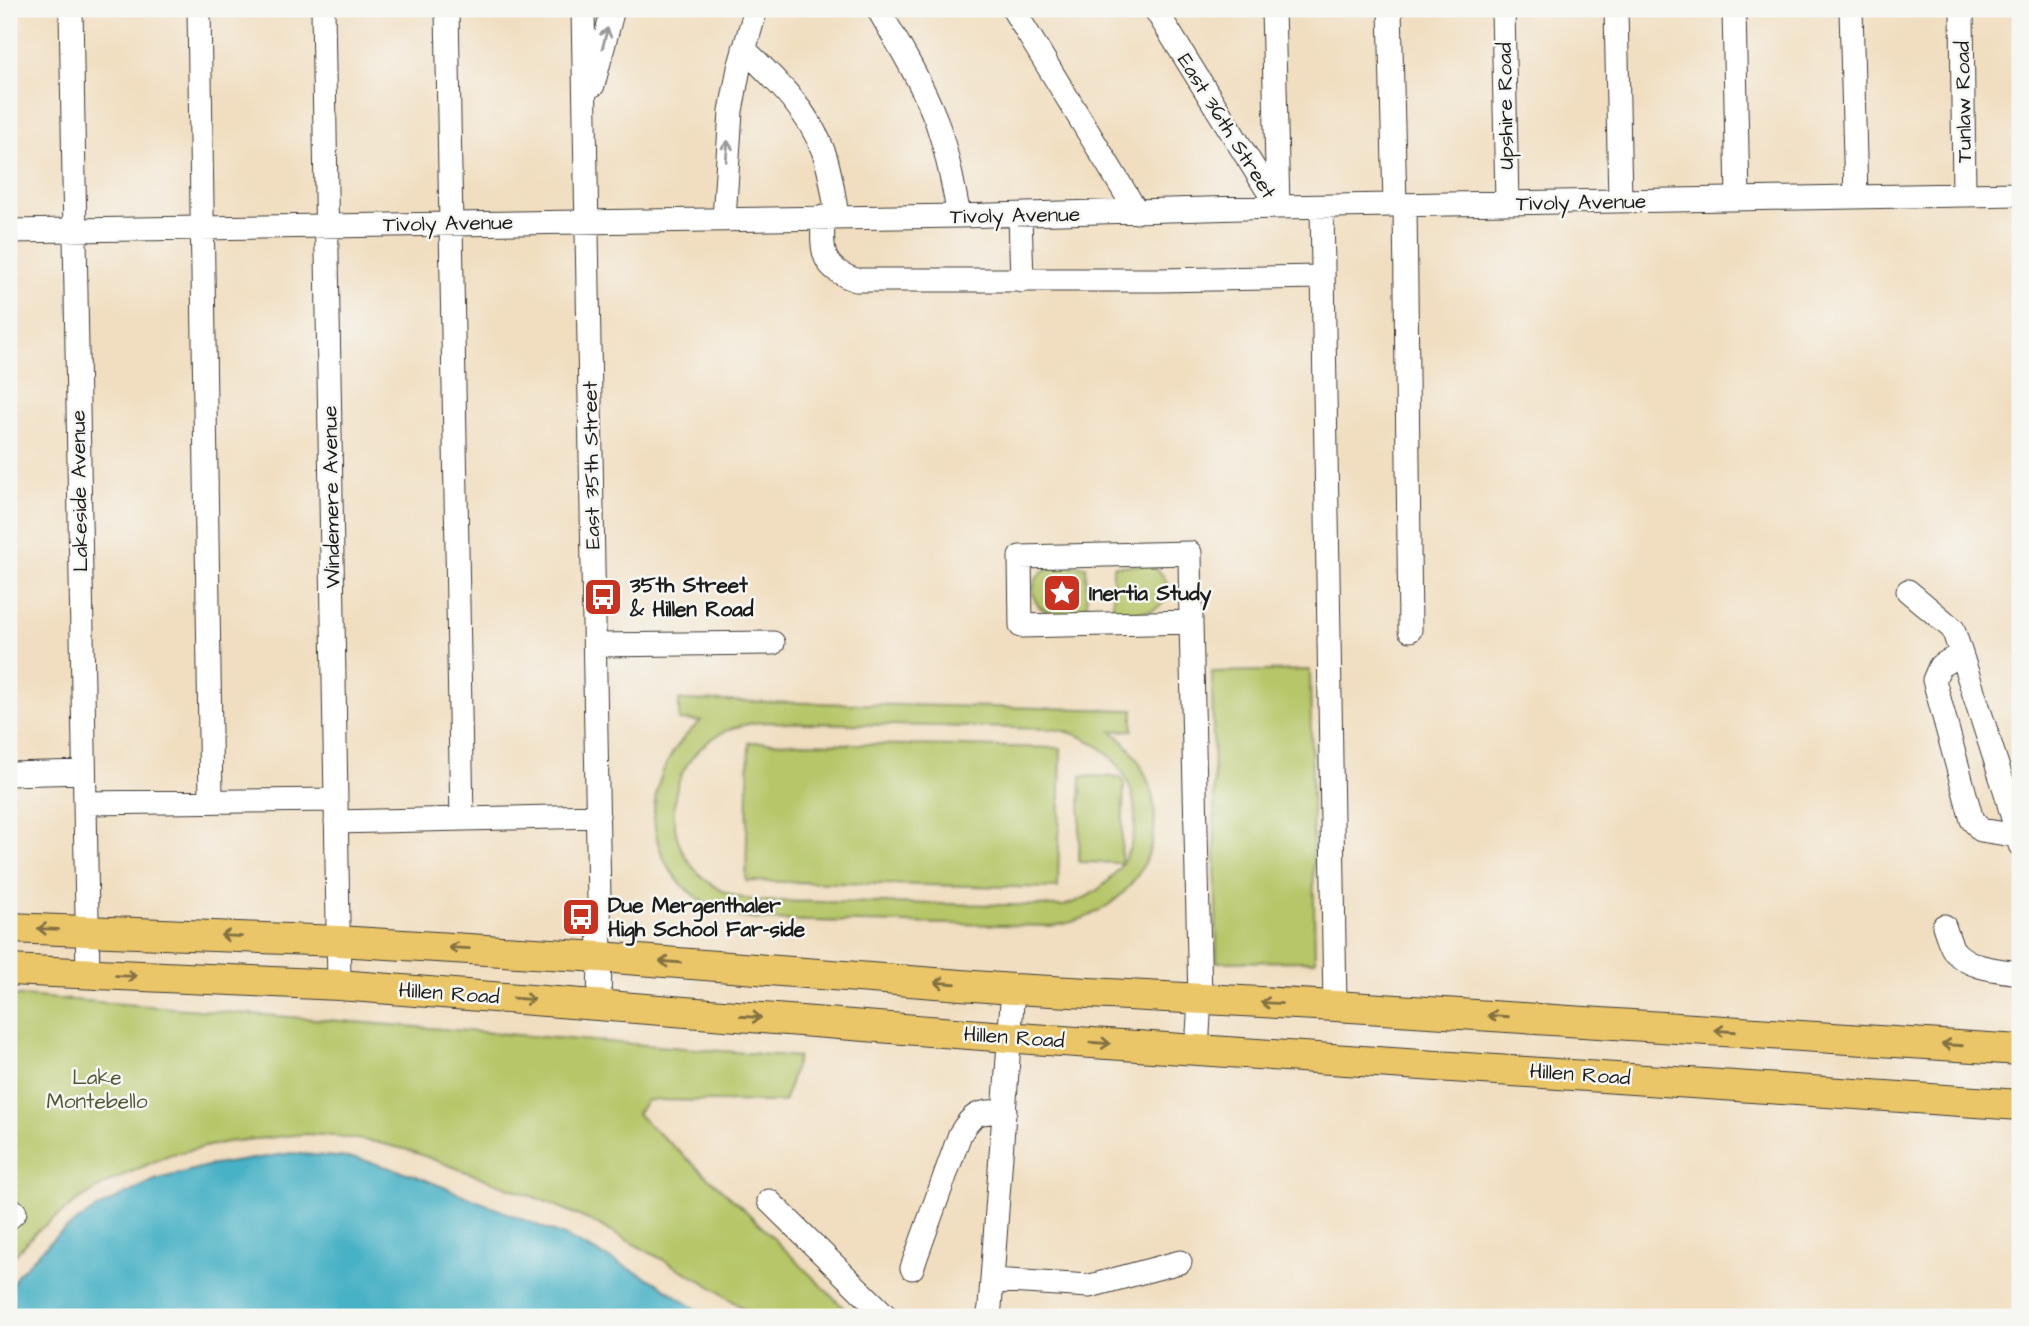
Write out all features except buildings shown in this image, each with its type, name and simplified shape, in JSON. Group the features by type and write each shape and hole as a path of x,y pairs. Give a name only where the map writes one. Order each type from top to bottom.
{"main road":[{"path":"9,928 338,941 600,957 1013,989 1335,1006 2020,1050"},
{"name":"Hillen Road","path":"9,970 339,985 1009,1037 2020,1105"}],"street":[{"name":"Lakeside Avenue","path":"71,9 88,974"},
{"path":"199,9 211,801"},
{"name":"Windemere Avenue","path":"323,9 339,985"},
{"path":"447,9 462,819"},
{"name":"East 35th Street","path":"583,9 599,1005"},
{"path":"585,115 613,9"},
{"path":"724,219 731,111 744,49 756,9"},
{"path":"878,9 918,81 936,120 949,163 959,216"},
{"path":"1013,9 1137,212"},
{"name":"East 36th Street","path":"1154,9 1278,207"},
{"path":"1273,9 1278,207"},
{"path":"1390,9 1400,205 1410,630"},
{"name":"Upshire Road","path":"1503,9 1507,203"},
{"path":"1616,9 1620,201"},
{"path":"1734,9 1738,199"},
{"path":"1851,9 1856,197"},
{"name":"Tunlaw Road","path":"1962,9 1964,195"},
{"path":"744,49 776,79 814,130 827,163 830,217 822,248 826,260 834,270 856,280 1322,277"},
{"name":"Tivoly Avenue","path":"9,231 1020,215 1278,207 2020,194"},
{"path":"1322,207 1335,1006"},
{"path":"1020,215 1022,281"},
{"path":"1191,622 1021,626 1020,557 1190,553 1200,999 1197,1050"},
{"path":"1908,591 1952,629 2019,840"},
{"path":"595,645 773,643"},
{"path":"1961,654 1940,666 1934,680 1972,820 1981,830 2019,840"},
{"path":"9,774 84,772"},
{"path":"85,803 211,801 462,819 598,816"},
{"path":"1944,926 1954,952 1969,962 1984,968 2020,973"},
{"path":"988,1317 1013,989"},
{"path":"912,1268 960,1134 970,1117 982,1112 1005,1111"},
{"path":"769,1201 887,1317"},
{"path":"992,1280 1090,1286 1180,1262"}],"green space":[{"path":"1148,565 1166,580 1168,594 1165,600 1160,606 1148,611 1113,612 1113,566"},
{"path":"1086,566 1087,612 1053,613 1041,608 1033,591 1041,573 1056,567"},
{"path":"1310,670 1315,961 1217,962 1212,672"},
{"path":"679,700 1133,710 1133,730 1112,731 1137,758 1151,789 1155,820 1150,850 1136,877 1114,900 1086,917 1050,926 759,920 722,911 692,894 671,871 658,843 654,812 660,780 675,749 701,721 679,720","holes":["764,722 1053,729 1087,740 1113,759 1128,784 1135,813 1132,842 1119,869 1096,891 1063,906 760,901 722,890 695,869 679,841 674,810 680,779 697,752 725,731"]},
{"path":"749,742 1061,748 1058,888 746,881"},
{"path":"1081,776 1120,777 1124,782 1121,863 1079,862"},
{"name":"Lake Montebello","path":"9,995 798,1057 784,1102 647,1100 637,1114 747,1212 853,1317 756,1317 706,1283 599,1225 555,1205 408,1150 375,1142 305,1134 227,1142 169,1155 111,1181 76,1202 35,1233 9,1262"}],"water":[{"path":"291,1153 360,1159 414,1175 564,1236 654,1281 708,1317 9,1317 9,1290 18,1274 56,1236 97,1208 155,1180 207,1166"}],"place":[{"name":"Inertia Study","path":"1062,593"},
{"name":"35th Street & Hillen Road","path":"603,597"},
{"name":"Due Mergenthaler High School Far-side","path":"581,917"}]}
